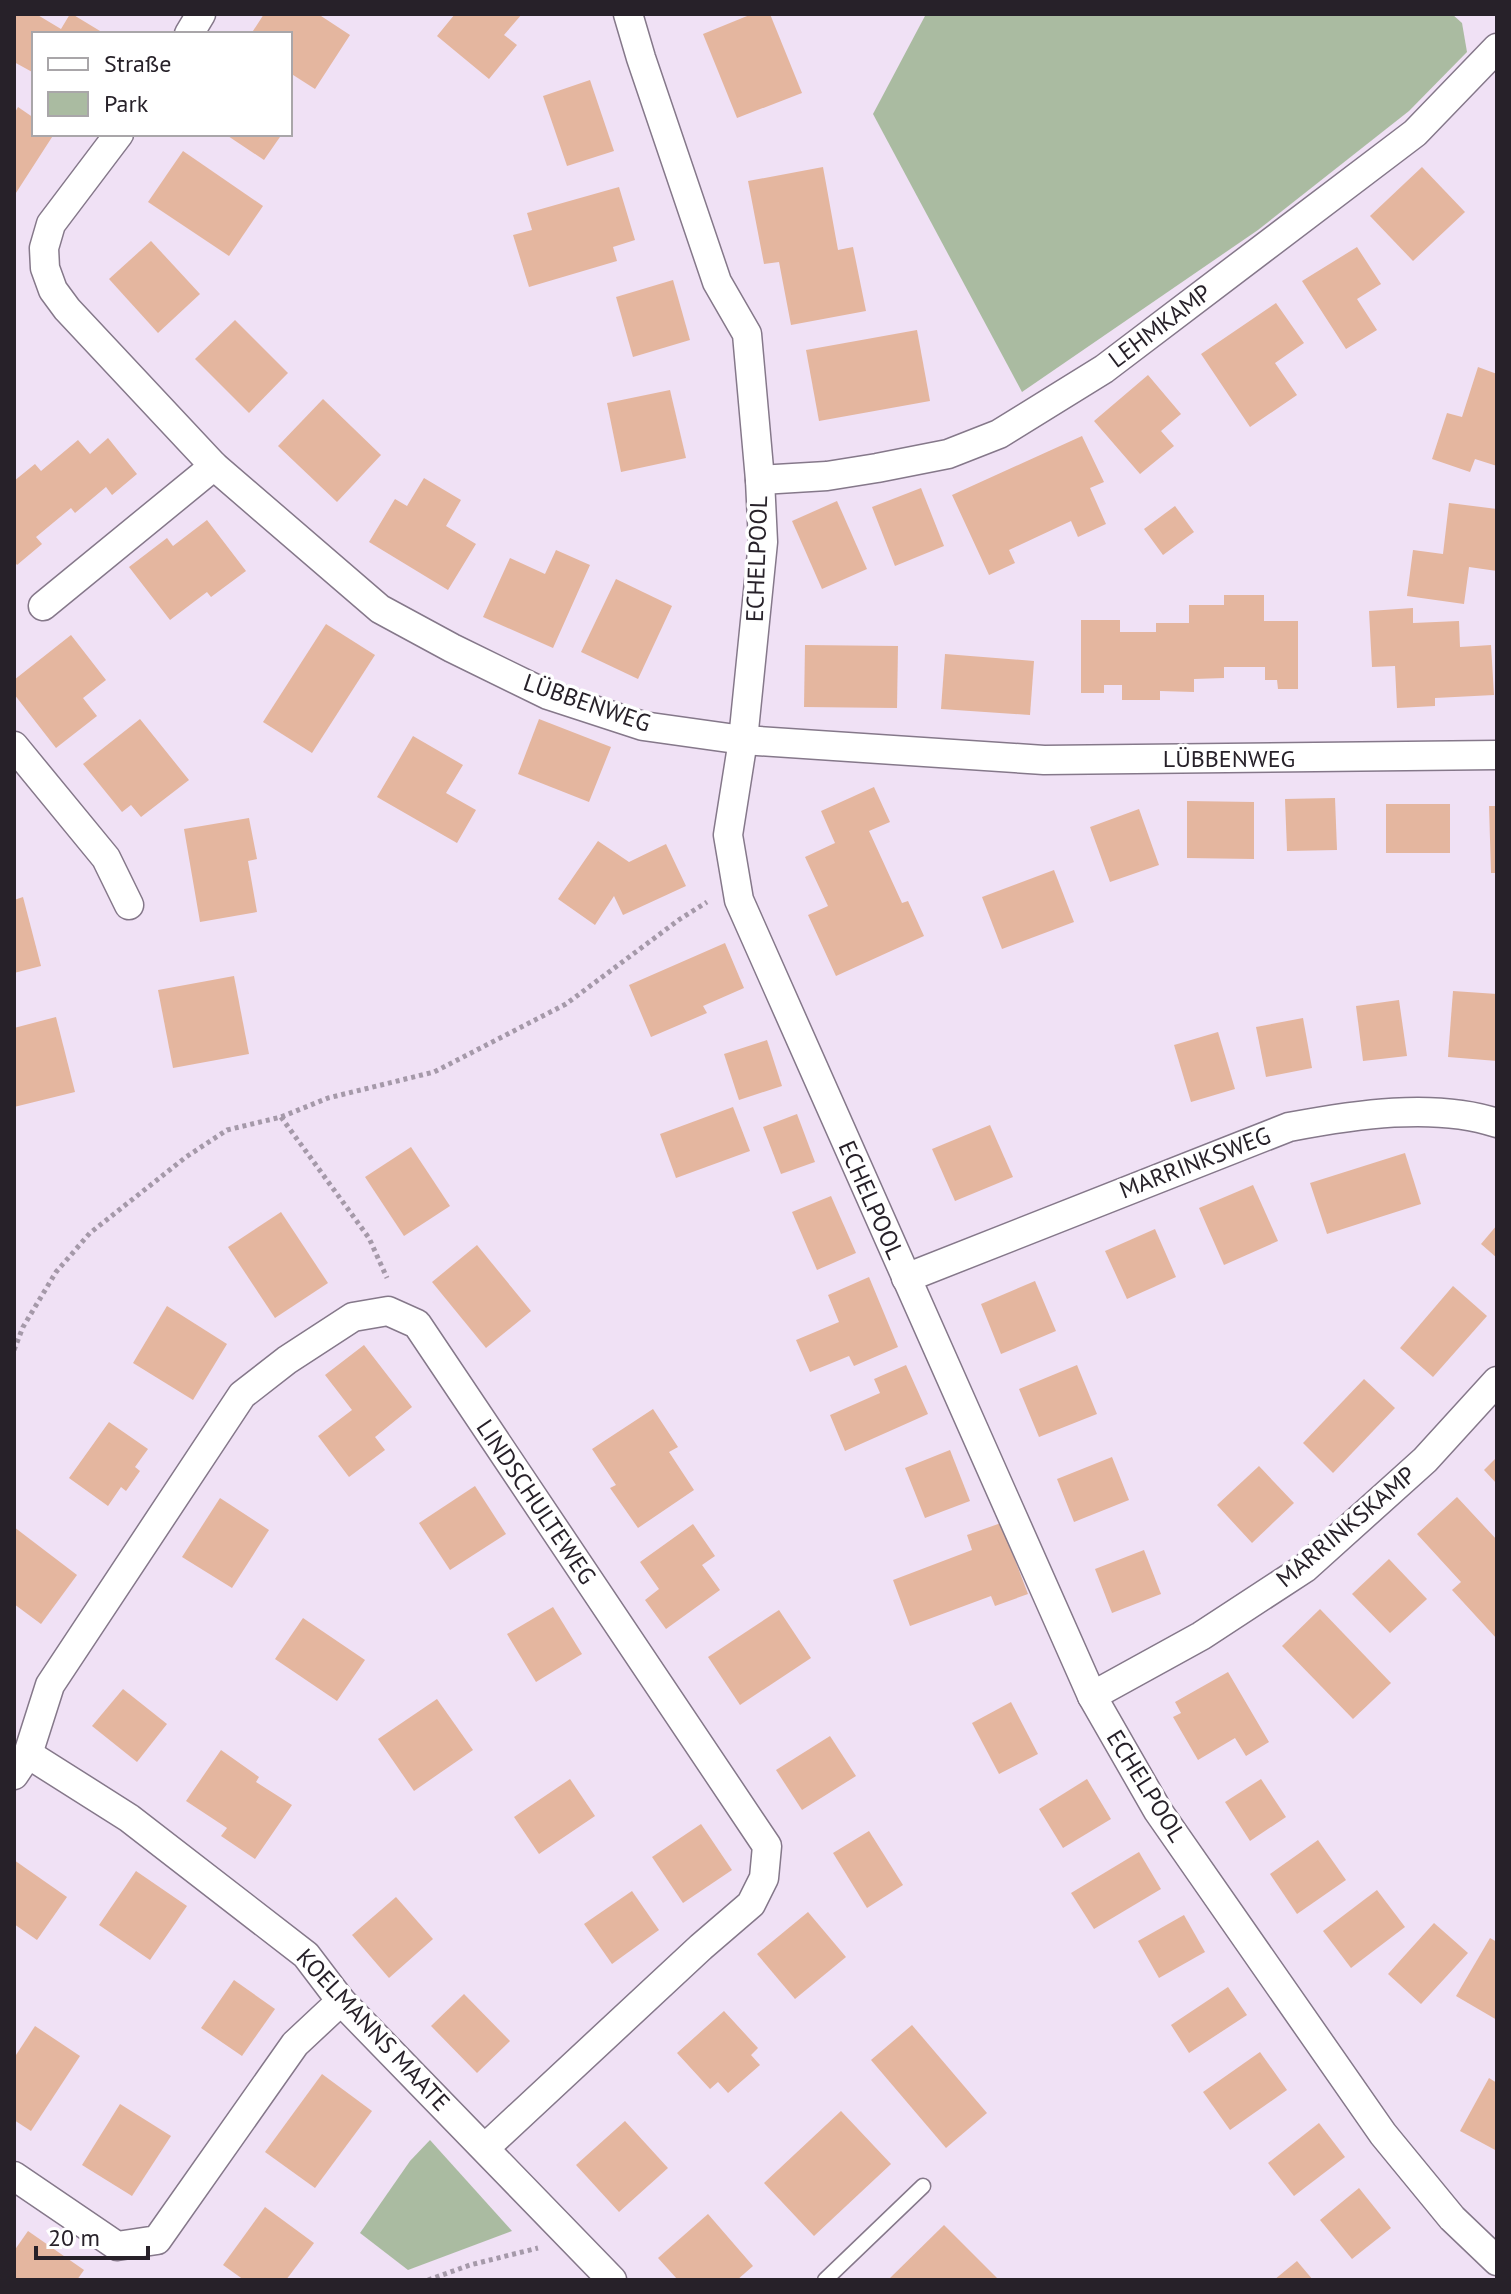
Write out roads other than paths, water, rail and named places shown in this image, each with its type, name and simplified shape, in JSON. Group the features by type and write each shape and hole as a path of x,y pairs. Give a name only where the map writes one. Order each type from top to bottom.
{"street":[{"path":"190,32 201,14"},
{"name":"ECHELPOOL","path":"628,14 717,282 747,334 763,542 743,740 728,835 739,900 1092,1696 1158,1811 1383,2134 1452,2218 1497,2261"},
{"name":"LEHMKAMP","path":"760,480 827,476 877,468 948,454 999,434 1104,369 1415,133 1497,48"},
{"name":"LÜBBENWEG","path":"117,136 51,224 44,248 45,268 53,290 67,309 214,466 380,609 548,695 643,726 743,740 1044,760 1497,755"},
{"path":"43,606 214,466"},
{"path":"18,757 106,858 129,905"},
{"name":"MARRINKSWEG","path":"906,1278 1289,1127 1350,1116 1412,1113 1450,1114 1497,1123"},
{"name":"LINDSCHULTEWEG","path":"21,1765 50,1685 242,1395 287,1360 353,1317 388,1311 417,1324 767,1846 764,1878 751,1904 485,2148"},
{"name":"MARRINKSKAMP","path":"1092,1696 1201,1636 1305,1568 1425,1460 1497,1381"},
{"name":"KOELMANNS MAATE","path":"21,1765 129,1818 306,1955 341,2001 612,2280"},
{"path":"14,2176 117,2246 157,2240 295,2044 341,2001"}],"lane":[{"path":"825,2280 923,2186"}]}
